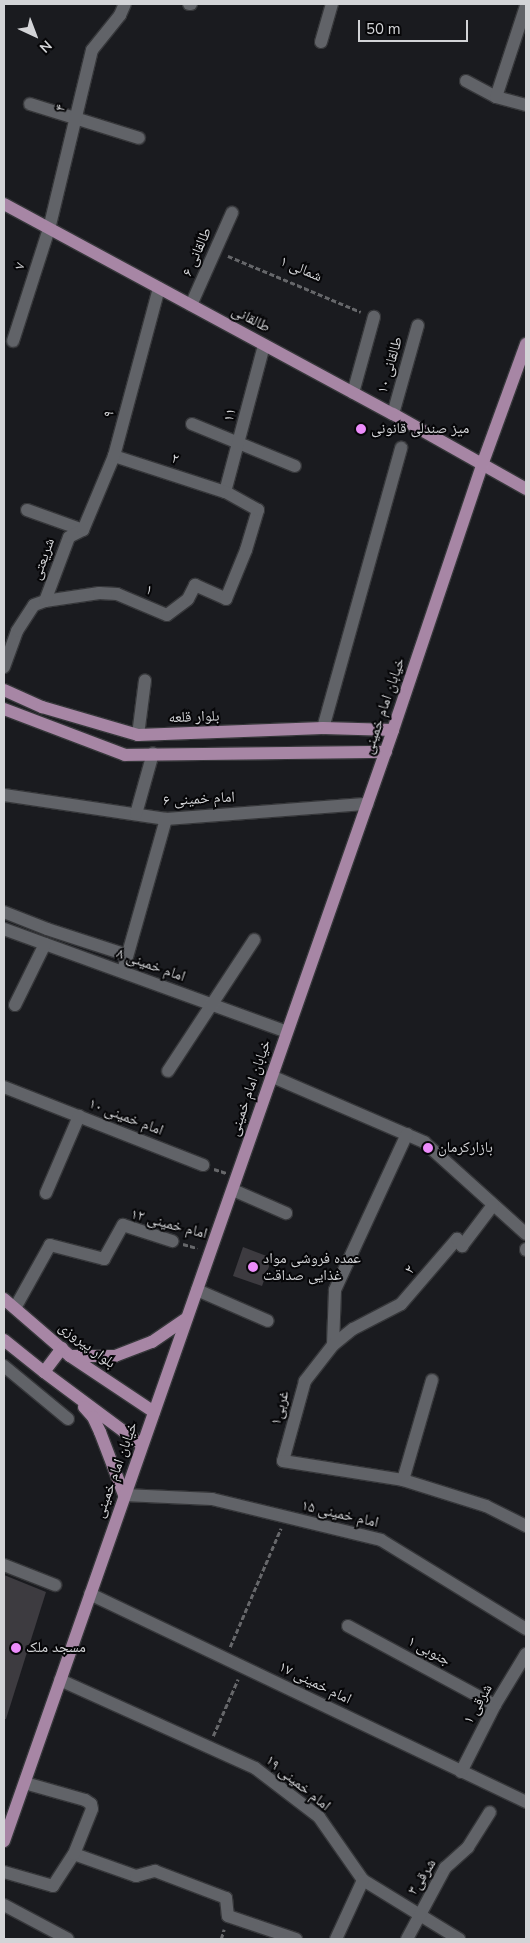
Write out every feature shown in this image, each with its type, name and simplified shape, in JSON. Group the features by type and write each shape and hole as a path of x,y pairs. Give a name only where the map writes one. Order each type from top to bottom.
{"main road":[{"name":"طالقانی","path":"4,204 393,414 526,489"},
{"name":"خیابان امام خمینی","path":"4,1841 386,752 482,465 526,344"},
{"name":"بلوار قلعه","path":"4,690 42,707 138,735 323,728 393,730"},
{"path":"4,709 125,755 153,753 386,752"},
{"name":"بلوار پیروزی","path":"4,1299 66,1352 154,1412"},
{"path":"44,1372 66,1352 115,1356 152,1342 187,1318"},
{"path":"4,1340 76,1397 142,1445"},
{"path":"76,1397 93,1418 124,1495"}],"street":[{"name":"۴","path":"49,229 92,50 120,15 125,4"},
{"path":"321,42 332,4"},
{"path":"496,97 526,6"},
{"path":"466,81 496,97 526,105"},
{"path":"30,104 139,138"},
{"name":"طالقانی ۶","path":"191,305 232,213"},
{"name":"۷","path":"13,341 49,229"},
{"name":"۹","path":"83,530 114,456 159,288"},
{"path":"354,393 374,317"},
{"name":"طالقانی ۱۰","path":"393,414 418,325"},
{"name":"۱۱","path":"225,492 240,442 264,344"},
{"path":"192,424 295,466"},
{"path":"323,728 401,448"},
{"name":"۲","path":"114,456 225,492 258,510 246,550 226,598"},
{"path":"26,510 83,530"},
{"name":"شریعتی","path":"4,667 17,631 34,605 45,601 69,537 83,530"},
{"name":"۱","path":"45,601 99,594 117,594 167,615 188,599 195,585 226,598"},
{"path":"4,628 17,631"},
{"path":"138,735 145,680"},
{"path":"136,814 153,753"},
{"name":"امام خمینی ۶","path":"4,795 166,819 367,804"},
{"path":"123,971 166,819"},
{"path":"4,912 47,929 127,955"},
{"name":"امام خمینی ۸","path":"4,929 287,1032"},
{"path":"168,1071 254,940"},
{"path":"15,1005 45,944"},
{"path":"271,1076 424,1142 526,1234"},
{"name":"امام خمینی ۱۰","path":"4,1087 204,1165"},
{"path":"46,1193 79,1116"},
{"path":"333,1345 335,1290 407,1134"},
{"path":"233,1190 286,1213"},
{"name":"۲","path":"333,1345 353,1329 401,1304 456,1239 462,1246 493,1205"},
{"name":"امام خمینی ۱۲","path":"15,1308 50,1246 104,1259 123,1225 172,1241"},
{"path":"197,1290 268,1321"},
{"name":"غربی۱","path":"333,1345 304,1381 283,1461 403,1480 486,1506 526,1526"},
{"path":"4,1366 68,1419"},
{"path":"403,1480 432,1380"},
{"name":"امام خمینی ۱۵","path":"124,1495 212,1499 381,1540 526,1629"},
{"path":"4,1565 55,1585"},
{"name":"امام خمینی ۱۷","path":"90,1594 526,1802"},
{"name":"۱ جنوبی","path":"348,1626 495,1705"},
{"name":"۱ شرقی","path":"462,1772 495,1705 526,1654"},
{"name":"امام خمینی ۱۹","path":"60,1680 255,1768 319,1817 363,1880 459,1939"},
{"path":"4,1872 53,1886 74,1854 92,1809 91,1804 85,1800 25,1783"},
{"name":"شرقی۳","path":"407,1939 419,1913 445,1868 468,1847 490,1812"},
{"path":"74,1854 136,1876 155,1871 226,1898 228,1916 296,1939"},
{"path":"336,1939 363,1880"},
{"path":"4,1905 68,1939"}],"path":[{"name":"۱ شمالی","path":"215,250 374,317"},
{"path":"204,1165 236,1177"},
{"name":"امام خمینی ۱۲","path":"172,1241 210,1252"},
{"path":"225,1658 286,1518"},
{"path":"208,1747 244,1666"}],"building":[{"name":"عمده فروشی مواد غذایی صداقت","path":"243,1247 272,1258 262,1286 233,1276"},
{"name":"مسجد ملک","path":"4,1575 46,1592 6,1719 4,1719"}],"place":[{"name":"میز صندلی قانونی","path":"361,429"},
{"name":"بازارکرمان","path":"428,1148"},
{"name":"عمده فروشی مواد غذایی صداقت","path":"253,1267"},
{"name":"مسجد ملک","path":"16,1648"}]}
